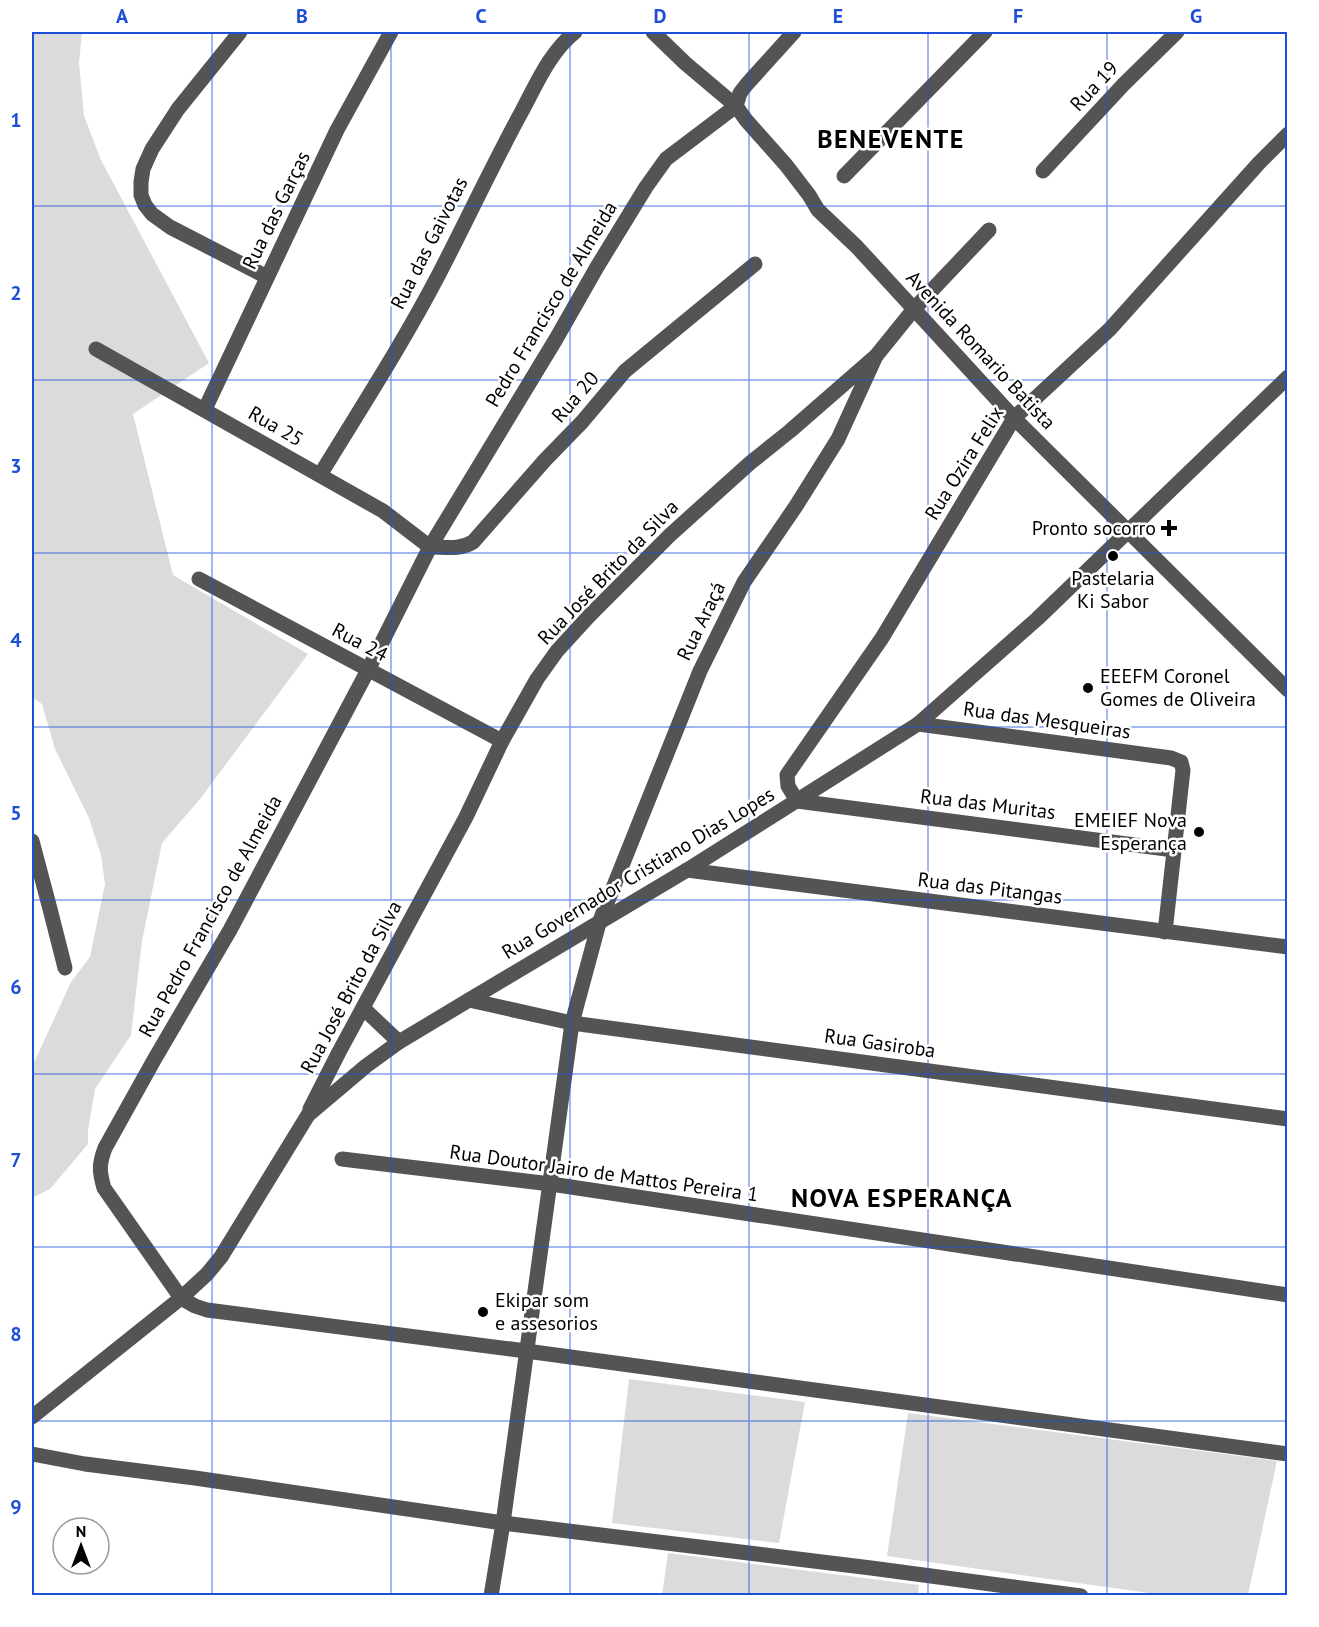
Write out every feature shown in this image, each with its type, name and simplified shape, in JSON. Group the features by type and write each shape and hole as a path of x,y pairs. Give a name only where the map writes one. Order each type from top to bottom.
{"street":[{"path":"240,32 178,109 152,149 143,169 141,195 152,214 170,227 267,277"},
{"name":"Rua das Garças","path":"205,410 337,130 391,32"},
{"name":"Rua das Gaivotas","path":"320,475 400,345 545,67 574,32"},
{"name":"Avenida Romario Batista","path":"653,32 685,63 736,106 786,165 818,210 856,246 1014,418 1287,690"},
{"path":"736,106 740,93 747,84 794,32"},
{"path":"844,176 985,32"},
{"name":"Rua 19","path":"1043,171 1123,85 1177,32"},
{"name":"Pedro Francisco de Almeida","path":"430,547 597,267 659,168 666,159 736,106"},
{"name":"Rua Ozira Felix","path":"797,801 787,781 790,770 882,638 1014,418 1110,329 1287,134"},
{"name":"Rua José Brito da Silva","path":"308,1115 339,1052 466,817 502,741 550,660 590,615 670,535 750,463 876,356 914,309 989,230"},
{"name":"Rua 20","path":"430,547 460,548 473,542 625,371 755,264"},
{"name":"Rua 25","path":"96,349 383,511 430,547"},
{"name":"Rua Araçá","path":"490,1596 503,1523 572,1023 599,923 700,671 744,582 838,439 876,356"},
{"name":"Rua Governador Cristiano Dias Lopes","path":"32,1417 181,1298 207,1274 221,1257 308,1115 366,1066 399,1042 687,870 918,724 1037,619 1287,377"},
{"name":"Rua Pedro Francisco de Almeida","path":"181,1298 104,1188 100,1175 100,1163 105,1148 153,1060 230,930 368,670 430,547"},
{"name":"Rua 24","path":"199,579 502,741"},
{"name":"Rua das Mesqueiras","path":"918,724 1171,758 1181,762 1183,770 1174,850"},
{"name":"Rua das Muritas","path":"797,801 1174,850"},
{"path":"32,841 64,968"},
{"path":"1165,932 1174,850"},
{"name":"Rua das Pitangas","path":"687,870 1287,947"},
{"name":"Rua Gasiroba","path":"469,1000 572,1023 1287,1119"},
{"path":"363,1008 399,1042"},
{"name":"Rua Doutor Jairo de Mattos Pereira 1","path":"342,1159 551,1184 1287,1295"},
{"path":"181,1298 195,1306 219,1312 526,1351 1287,1454"},
{"path":"32,1454 86,1464 503,1523 1081,1596"}],"shaded area":[{"path":"32,32 82,32 79,63 84,116 101,160 209,363 133,414 173,575 308,654 200,799 162,843 142,941 131,1035 95,1089 88,1144 50,1189 32,1198 32,1067 71,982 90,957 105,884 101,855 89,818 55,749 42,704 32,697"},
{"path":"629,1379 805,1402 779,1543 612,1523"},
{"path":"908,1413 1277,1461 1248,1595 1163,1595 887,1556"},
{"path":"668,1553 919,1585 918,1595 662,1595"}],"place":[{"name":"Pronto socorro","path":"1169,528"},
{"name":"Pastelaria Ki Sabor","path":"1113,556"},
{"name":"EEEFM Coronel Gomes de Oliveira","path":"1088,688"},
{"name":"EMEIEF Nova Esperança","path":"1199,832"},
{"name":"Ekipar som e assesorios","path":"483,1312"}],"district":[{"name":"BENEVENTE","path":"891,139"},
{"name":"NOVA ESPERANÇA","path":"902,1198"}]}
